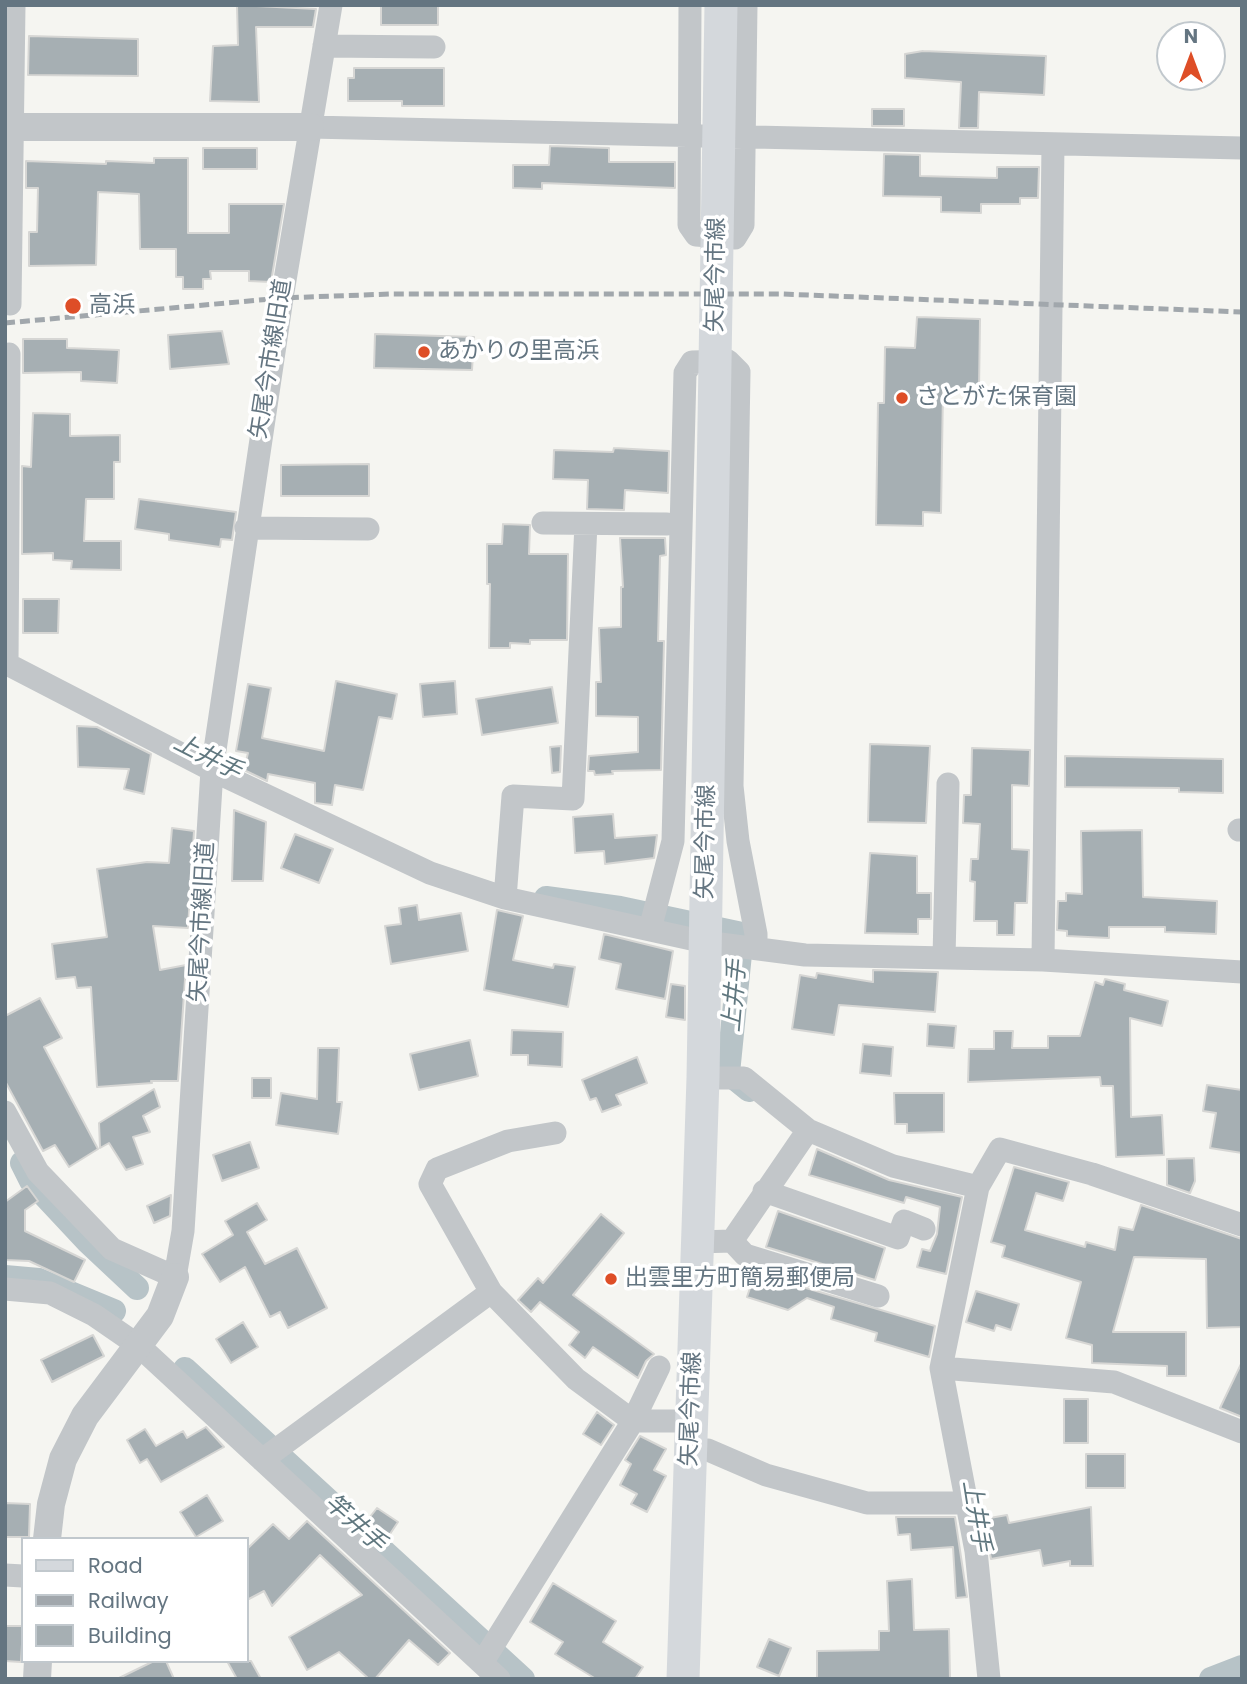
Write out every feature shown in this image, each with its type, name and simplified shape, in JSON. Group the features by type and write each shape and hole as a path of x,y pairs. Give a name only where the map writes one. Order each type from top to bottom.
{"main road":[{"name":"矢尾今市線","path":"683,1679 703,1078 721,5"}],"street":[{"path":"10,304 9,127 14,5"},
{"name":"矢尾今市線旧道","path":"47,1537 51,1504 63,1459 85,1416 160,1317 175,1277 184,1204 212,770 246,528 331,5"},
{"path":"690,5 689,225 696,235 735,238 743,225 746,5"},
{"path":"324,46 434,47"},
{"path":"9,127 310,127 1242,148"},
{"path":"1043,960 1054,144"},
{"path":"9,354 6,663 212,770 430,873 505,898 705,942 805,955 1043,960 1242,972"},
{"path":"650,929 673,841 685,373 692,362 728,361 739,372 733,786 738,841 756,934 756,948"},
{"path":"543,523 667,524"},
{"path":"505,898 513,796 573,799 586,524"},
{"path":"246,528 368,529"},
{"path":"944,958 948,784"},
{"path":"703,1078 744,1078 808,1130 893,1166 978,1187"},
{"path":"5,1112 38,1172 113,1249 175,1277"},
{"path":"733,1241 764,1191 808,1130"},
{"path":"555,1133 508,1141 437,1169 430,1184 491,1292 576,1379 634,1421 691,1436 708,1450 766,1475 867,1503 968,1503"},
{"path":"989,1679 976,1551 941,1368 978,1187 1000,1149 1092,1174 1242,1226"},
{"path":"764,1191 898,1238 904,1221 924,1228"},
{"path":"697,1242 733,1241"},
{"path":"733,1241 745,1255 878,1296"},
{"path":"5,1289 50,1293 94,1315 139,1346 499,1679"},
{"path":"262,1460 491,1292"},
{"path":"482,1663 634,1421 659,1367"},
{"path":"941,1368 1114,1382 1242,1432"}],"building":[{"path":"237,5 316,9 313,27 256,27 259,102 210,101 213,46 238,45"},
{"path":"381,5 438,5 438,25 381,25"},
{"path":"29,36 138,39 138,76 28,75"},
{"path":"923,51 1046,56 1044,95 979,92 978,128 959,128 961,82 905,78 905,54"},
{"path":"354,68 444,68 444,106 402,106 402,101 348,101 348,78 354,78"},
{"path":"872,109 904,109 904,126 872,126"},
{"path":"550,146 609,148 609,162 675,162 675,188 542,183 542,189 513,188 513,165 549,165"},
{"path":"203,148 257,148 257,169 203,169"},
{"path":"884,154 920,155 920,176 997,178 997,167 1039,167 1038,198 1020,198 1020,204 981,204 981,213 941,212 941,197 883,196"},
{"path":"154,158 188,158 188,233 229,233 229,204 284,204 271,282 249,281 249,271 210,271 211,279 203,279 203,289 183,289 183,277 176,277 176,249 140,249 139,194 98,192 96,265 29,266 29,232 37,232 38,188 26,188 26,161 154,163"},
{"path":"917,317 980,319 979,390 943,390 941,513 923,512 923,526 876,525 878,403 884,403 885,347 915,348"},
{"path":"222,331 229,364 170,369 168,335"},
{"name":"あかりの里高浜","path":"375,334 474,337 472,370 374,368"},
{"path":"23,339 67,339 67,348 119,350 117,383 81,381 81,372 23,373"},
{"path":"33,413 70,414 70,436 120,435 120,462 114,462 114,499 86,499 84,541 121,541 121,570 71,569 72,561 53,560 53,553 22,554 22,466 31,467"},
{"path":"614,448 669,451 668,493 625,490 624,510 587,509 588,480 553,479 554,450 613,452"},
{"path":"369,464 369,496 281,496 281,465"},
{"path":"139,499 236,512 232,540 221,539 220,547 169,540 169,534 135,529"},
{"path":"503,524 530,525 529,554 568,554 567,640 530,640 530,644 510,643 510,648 489,648 490,584 487,584 487,544 502,544"},
{"path":"620,538 665,538 666,555 660,556 658,641 664,641 661,770 612,771 613,774 595,775 594,771 588,771 589,756 638,752 638,717 596,716 596,682 601,682 599,628 621,627 623,587"},
{"path":"23,599 59,599 58,633 23,633"},
{"path":"336,681 397,694 392,719 379,717 363,790 335,785 332,805 315,803 315,783 268,774 267,781 244,770 248,753 236,751 248,684 271,688 262,738 324,751"},
{"path":"455,681 457,714 423,717 420,684"},
{"path":"552,687 558,723 482,735 476,699"},
{"path":"77,726 97,727 151,754 144,794 124,789 129,769 78,767"},
{"path":"870,744 930,746 926,823 868,822"},
{"path":"561,746 560,772 552,773 550,747"},
{"path":"972,748 1030,750 1029,786 1012,785 1012,849 1029,850 1027,903 1015,903 1014,935 997,935 997,921 974,921 975,882 970,881 971,859 978,859 980,824 963,823 964,795 971,795"},
{"path":"1065,756 1223,759 1223,793 1179,792 1179,788 1065,787"},
{"path":"234,810 266,822 263,881 232,881"},
{"path":"613,814 615,838 657,835 654,858 605,864 604,851 575,853 573,817"},
{"path":"172,828 194,831 188,928 153,926 160,970 186,965 178,1081 97,1087 91,987 77,988 75,977 56,979 52,944 107,937 97,869 147,862 169,863"},
{"path":"1142,830 1143,897 1217,901 1216,934 1165,932 1165,927 1109,927 1109,938 1067,936 1067,931 1057,930 1058,901 1066,901 1066,893 1082,894 1081,831"},
{"path":"295,834 333,849 319,883 281,868"},
{"path":"870,853 917,856 917,893 931,893 931,919 918,919 918,934 865,933"},
{"path":"417,905 419,920 461,913 468,951 391,964 385,926 401,924 399,908"},
{"path":"497,910 523,916 513,960 553,968 554,964 575,967 568,1007 484,990"},
{"path":"604,934 673,951 665,999 616,989 621,964 599,959"},
{"path":"873,970 938,972 935,1012 839,1005 834,1035 792,1029 800,975 816,978 817,973 873,982"},
{"path":"1105,979 1125,984 1124,990 1168,1001 1162,1026 1130,1018 1131,1117 1162,1115 1164,1155 1116,1157 1113,1086 1101,1086 1100,1077 968,1082 969,1049 994,1049 994,1031 1013,1031 1012,1048 1048,1048 1048,1036 1080,1036 1095,982 1103,985"},
{"path":"671,984 685,986 685,1020 666,1017"},
{"path":"40,998 62,1038 44,1047 98,1149 69,1167 55,1145 43,1151 5,1081 5,1016"},
{"path":"928,1024 956,1026 954,1048 927,1046"},
{"path":"512,1030 563,1032 562,1067 528,1065 528,1055 511,1055"},
{"path":"470,1040 478,1076 419,1090 410,1054"},
{"path":"863,1044 893,1047 891,1076 860,1073"},
{"path":"318,1048 339,1048 337,1102 342,1102 338,1134 276,1125 281,1093 317,1099"},
{"path":"637,1057 647,1083 616,1095 621,1105 602,1112 596,1098 590,1100 582,1080"},
{"path":"252,1078 271,1078 271,1098 252,1098"},
{"path":"1207,1085 1242,1090 1242,1153 1210,1148 1216,1113 1203,1111"},
{"path":"154,1089 160,1107 143,1116 150,1132 133,1137 143,1164 126,1170 109,1143 100,1148 99,1123"},
{"path":"894,1093 944,1093 944,1132 907,1133 907,1124 895,1124"},
{"path":"250,1142 259,1168 222,1181 213,1155"},
{"path":"817,1149 889,1180 962,1197 946,1274 917,1267 922,1249 930,1251 937,1234 940,1207 906,1197 904,1203 809,1175"},
{"path":"1194,1158 1195,1181 1190,1193 1167,1185 1167,1159"},
{"path":"1014,1167 1069,1182 1063,1201 1036,1193 1025,1230 1085,1247 1086,1242 1115,1250 1119,1227 1133,1230 1141,1205 1242,1239 1242,1327 1207,1328 1206,1259 1134,1257 1113,1332 1186,1332 1186,1376 1167,1376 1167,1366 1092,1363 1092,1345 1066,1338 1081,1282 1002,1257 1005,1246 991,1242"},
{"path":"27,1186 38,1201 25,1210 25,1231 85,1260 74,1282 29,1261 5,1260 5,1202"},
{"path":"171,1195 170,1216 154,1223 147,1206"},
{"path":"257,1203 267,1220 247,1232 265,1264 297,1248 327,1308 288,1328 280,1312 270,1317 245,1267 220,1282 202,1254 233,1235 225,1221"},
{"path":"778,1211 885,1248 875,1280 766,1247"},
{"path":"601,1214 624,1233 573,1295 654,1354 646,1361 638,1378 593,1347 585,1358 569,1345 579,1332 540,1302 531,1312 518,1300 538,1278 543,1283"},
{"path":"755,1273 935,1326 929,1357 875,1341 877,1333 831,1319 834,1307 807,1298 788,1310 747,1297"},
{"path":"976,1291 1019,1304 1011,1330 996,1325 994,1331 966,1322"},
{"path":"243,1322 258,1347 231,1363 216,1339"},
{"path":"93,1335 104,1356 52,1382 41,1360"},
{"path":"1242,1362 1242,1417 1220,1408"},
{"path":"1064,1399 1088,1399 1088,1443 1064,1443"},
{"path":"597,1412 614,1425 601,1445 583,1434"},
{"path":"206,1427 224,1447 161,1482 147,1459 140,1463 127,1440 145,1429 156,1446 183,1431 187,1438"},
{"path":"640,1436 666,1449 654,1470 666,1476 647,1512 631,1504 637,1494 620,1485 631,1464 625,1460"},
{"path":"1086,1454 1125,1454 1125,1488 1086,1488"},
{"path":"207,1495 223,1521 196,1537 180,1512"},
{"path":"5,1503 30,1504 29,1537 5,1537"},
{"path":"1091,1507 1093,1566 1070,1566 1070,1561 1043,1566 1040,1550 991,1559 984,1519 1007,1515 1009,1523"},
{"path":"377,1508 398,1522 388,1537 366,1522"},
{"path":"896,1517 955,1517 967,1597 956,1598 953,1547 911,1550 910,1534 898,1535"},
{"path":"307,1521 450,1653 438,1665 409,1640 375,1679 369,1679 339,1652 307,1670 289,1637 362,1595 320,1555 272,1606 264,1591 248,1599 248,1548 273,1524 289,1539"},
{"path":"912,1579 914,1630 949,1629 950,1679 817,1679 817,1651 879,1650 879,1631 889,1631 887,1581"},
{"path":"553,1583 616,1621 603,1642 643,1667 635,1679 596,1679 555,1654 563,1642 530,1622"},
{"path":"5,1626 21,1626 21,1662 5,1661"},
{"path":"769,1639 791,1648 779,1676 757,1667"},
{"path":"251,1661 261,1679 237,1679 228,1663"},
{"path":"150,1663 167,1663 174,1679 117,1679"}],"waterway":[{"name":"上井手","path":"546,898 620,908 742,934 728,1073 749,1090"},
{"path":"22,1163 31,1181 88,1242 137,1288"},
{"name":"竿井手","path":"5,1277 39,1280 114,1311"},
{"name":"竿井手","path":"185,1369 523,1679"},
{"name":"上井手","path":"1211,1679 1242,1667"}],"railway":[{"path":"5,323 282,298 389,294 782,294 1242,312"}],"place":[{"name":"高浜","path":"73,306"},
{"name":"あかりの里高浜","path":"424,352"},
{"name":"さとがた保育園","path":"902,398"},
{"name":"出雲里方町簡易郵便局","path":"611,1279"}]}
